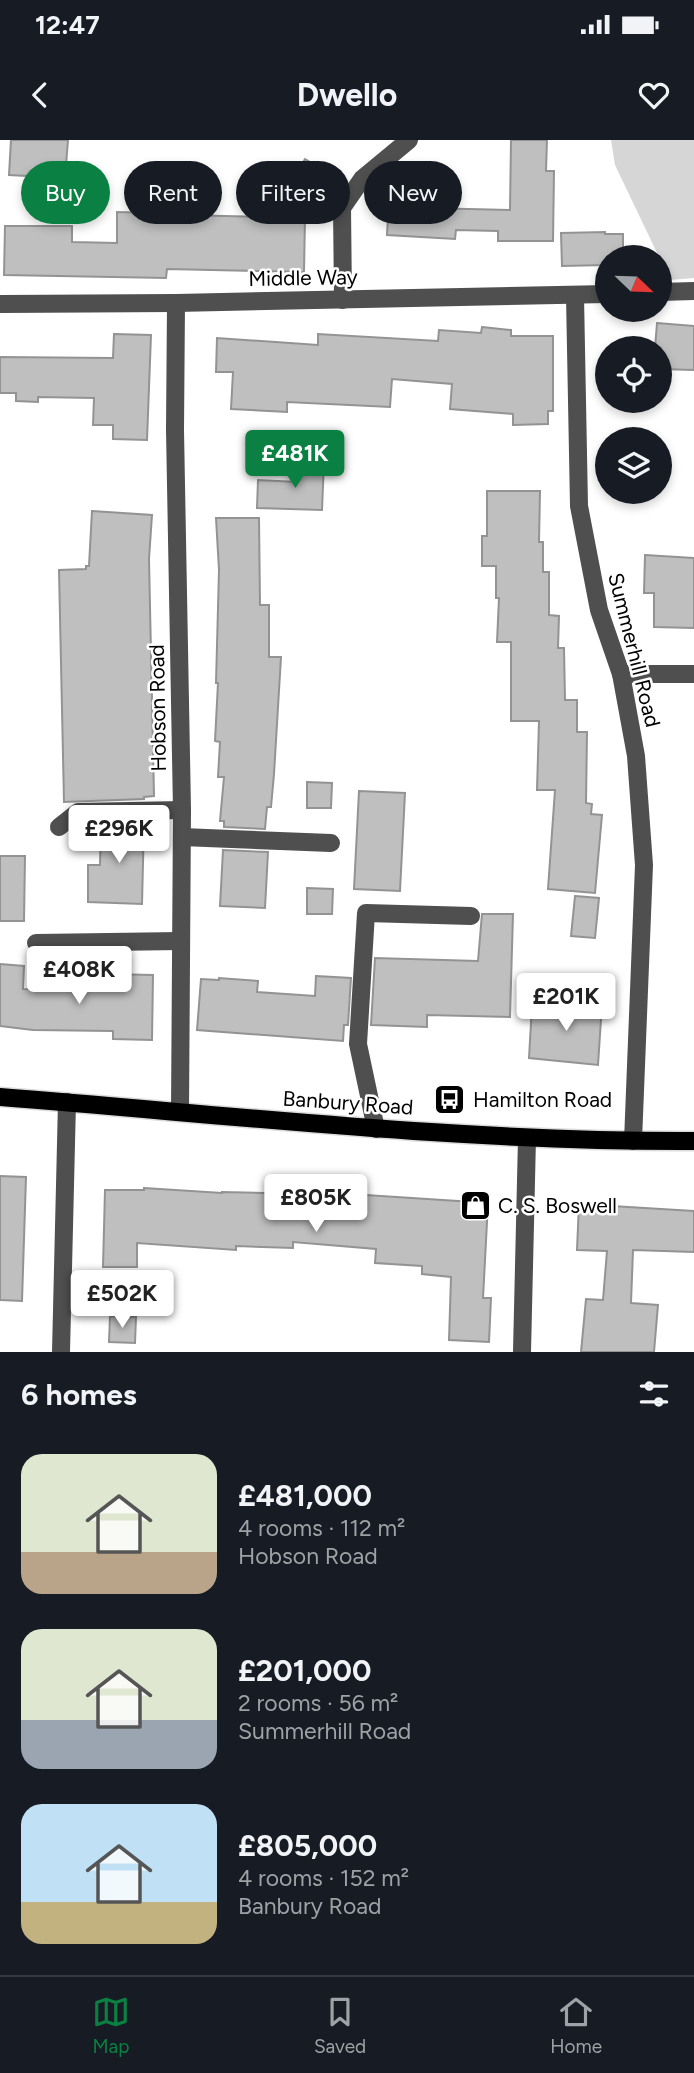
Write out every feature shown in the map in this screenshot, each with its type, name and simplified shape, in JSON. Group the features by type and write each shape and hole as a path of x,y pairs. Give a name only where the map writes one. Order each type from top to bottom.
{"main road":[{"name":"Banbury Road","path":"0,1097 376,1129 527,1138 694,1141"}],"street":[{"path":"343,300 342,208 362,179 409,140"},
{"path":"672,292 694,291"},
{"name":"Middle Way","path":"0,304 595,295"},
{"name":"Summerhill Road","path":"575,296 579,506 598,610 621,674 636,756 644,865 633,1141"},
{"name":"Hobson Road","path":"176,303 175,430 182,810 180,1112"},
{"path":"621,674 694,674"},
{"path":"59,827 79,813 182,810"},
{"path":"182,837 331,843"},
{"path":"376,1129 358,1044 366,914 471,916"},
{"path":"36,943 181,941"},
{"path":"61,1352 67,1102"},
{"path":"522,1352 527,1138"}],"shaded area":[{"path":"611,140 694,140 694,278 672,280 672,245 653,245 615,165"}],"building":[{"path":"11,140 68,140 66,161 21,161 21,176 9,175"},
{"path":"511,140 547,140 546,171 554,171 553,241 498,241 498,231 456,230 455,239 387,235 388,224 462,224 462,209 510,210"},
{"path":"117,212 124,212 124,224 222,224 222,216 236,216 236,224 305,224 304,272 167,269 166,278 4,275 5,226 72,226 72,242 117,243"},
{"path":"561,233 623,234 623,245 595,245 595,265 562,266"},
{"path":"657,323 694,326 694,370 672,369 672,336 656,336"},
{"path":"482,327 511,330 511,336 553,336 553,411 548,411 548,424 513,425 513,414 450,409 452,384 392,379 390,407 287,402 287,412 231,409 233,372 216,372 217,338 318,345 318,334 438,341 439,330 481,333"},
{"path":"114,334 151,335 147,440 113,439 113,425 93,425 94,398 38,397 38,402 16,401 16,393 0,393 0,357 113,358"},
{"path":"299,460 324,461 322,510 257,508 258,480 298,482"},
{"path":"487,491 540,491 539,542 543,542 543,572 549,572 549,615 559,616 558,648 564,648 565,700 577,700 577,732 587,732 586,803 592,804 591,814 602,815 595,893 548,889 555,790 537,790 539,721 511,721 511,642 497,642 499,598 496,598 496,566 482,566 482,536 487,536"},
{"path":"92,511 152,515 149,559 154,796 144,799 64,802 59,570 86,569 86,566 89,566"},
{"path":"216,518 259,518 260,605 269,605 269,657 281,657 271,807 267,807 265,829 224,827 224,821 220,821 224,777 218,777 220,742 215,741 219,570"},
{"path":"645,555 694,558 694,628 654,627 654,593 644,593"},
{"path":"307,782 332,783 331,808 307,808"},
{"path":"359,791 405,793 400,891 354,889"},
{"path":"144,822 142,904 88,902 88,865 100,865 101,823"},
{"path":"223,850 268,852 265,908 220,906"},
{"path":"0,856 25,856 24,921 0,921"},
{"path":"307,888 333,889 332,914 307,914"},
{"path":"575,896 599,898 595,938 571,936"},
{"path":"482,914 513,914 510,1017 427,1015 427,1027 371,1025 375,958 478,961"},
{"path":"0,964 24,966 23,989 107,990 108,974 153,975 152,1040 113,1039 113,1031 33,1030 0,1026"},
{"path":"316,976 351,978 348,1025 344,1025 343,1041 197,1030 201,979 258,981 257,992 315,996"},
{"path":"564,1002 602,1004 598,1065 529,1058 532,1005 564,1006"},
{"path":"0,1176 26,1177 22,1301 0,1300"},
{"path":"144,1188 222,1193 305,1194 305,1191 488,1203 483,1298 491,1298 489,1342 449,1340 451,1277 422,1274 422,1266 375,1263 376,1249 293,1242 293,1248 236,1246 236,1250 137,1243 137,1267 103,1267 105,1190"},
{"path":"579,1204 694,1211 694,1252 633,1250 631,1303 658,1305 654,1352 581,1352 586,1299 603,1300 607,1251 577,1250"},
{"path":"110,1316 136,1317 135,1343 109,1342"}],"place":[{"name":"Hamilton Road","path":"450,1100"},
{"name":"C. S. Boswell","path":"475,1206"}]}
